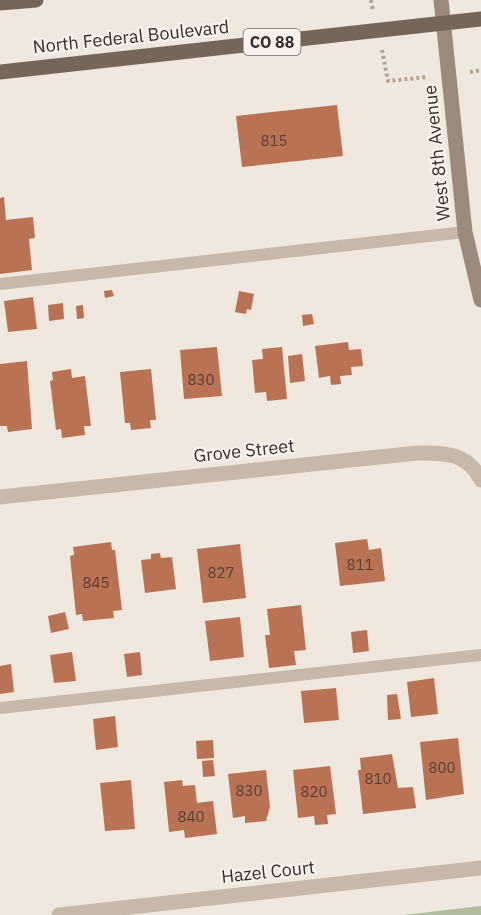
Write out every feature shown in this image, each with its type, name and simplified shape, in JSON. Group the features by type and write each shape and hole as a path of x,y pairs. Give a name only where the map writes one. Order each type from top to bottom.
{"main road":[{"path":"0,3 36,0"},
{"name":"West 8th Avenue","path":"441,0 465,232 481,300"},
{"name":"North Federal Boulevard","path":"0,72 481,19"}],"street":[{"name":"Grove Street","path":"0,497 417,453 455,454 466,459 476,469 481,480"},
{"name":"Hazel Court","path":"59,915 481,868"}],"lane":[{"path":"0,284 465,232"},
{"path":"0,708 481,655"}],"path":[{"path":"384,63 388,81"}],"green space":[{"path":"481,906 481,915 404,915"}],"building":[{"path":"337,105 343,156 242,167 236,116"},
{"path":"4,197 6,220 33,217 35,238 29,239 32,270 0,274 0,198"},
{"path":"112,290 114,296 105,298 104,291"},
{"path":"239,291 254,294 251,310 247,309 246,314 235,312"},
{"path":"33,297 37,329 8,332 4,301"},
{"path":"63,303 64,319 49,321 48,305"},
{"path":"83,305 84,318 77,319 76,306"},
{"path":"312,314 314,324 303,326 302,315"},
{"path":"348,342 349,350 361,349 363,366 351,367 352,375 340,376 341,384 331,385 330,376 319,378 315,346"},
{"path":"217,347 222,396 184,399 180,350"},
{"path":"282,347 287,399 267,401 266,392 255,393 252,360 263,359 262,349"},
{"path":"302,354 305,381 290,383 288,356"},
{"path":"27,361 32,429 8,432 7,426 0,426 0,364"},
{"path":"71,369 72,378 85,376 91,426 84,426 85,435 62,438 61,429 56,430 50,381 53,380 52,372"},
{"path":"151,369 156,420 150,420 151,428 131,430 130,423 125,423 120,372"},
{"path":"367,539 369,550 381,548 385,581 340,586 335,543"},
{"path":"111,542 112,550 115,550 122,610 113,611 114,618 83,621 82,614 76,615 70,556 74,555 73,547"},
{"path":"240,544 246,598 203,603 197,549"},
{"path":"160,553 161,558 172,557 176,589 145,593 141,560 151,559 151,554"},
{"path":"301,605 306,650 294,651 296,665 269,668 265,635 270,635 267,609"},
{"path":"65,612 69,629 51,633 48,616"},
{"path":"240,617 244,657 210,661 205,621"},
{"path":"367,630 369,651 353,653 351,632"},
{"path":"72,652 76,681 54,683 50,655"},
{"path":"140,652 142,675 127,677 124,654"},
{"path":"11,664 14,692 0,694 0,666"},
{"path":"434,678 438,714 411,717 407,682"},
{"path":"336,688 339,720 304,723 301,691"},
{"path":"397,694 401,719 388,720 387,695"},
{"path":"115,716 118,747 96,750 93,719"},
{"path":"458,738 464,794 426,800 420,742"},
{"path":"213,740 214,758 197,759 196,741"},
{"path":"392,754 398,788 413,787 416,808 363,814 358,770 361,770 360,758"},
{"path":"213,760 215,776 203,777 202,761"},
{"path":"330,766 336,814 327,815 328,824 315,825 314,816 298,818 293,770"},
{"path":"266,770 270,807 266,821 245,823 245,816 233,818 228,774"},
{"path":"131,780 135,829 105,831 100,783"},
{"path":"182,780 183,786 195,785 197,803 213,801 217,834 185,838 184,830 169,832 164,782"}]}
